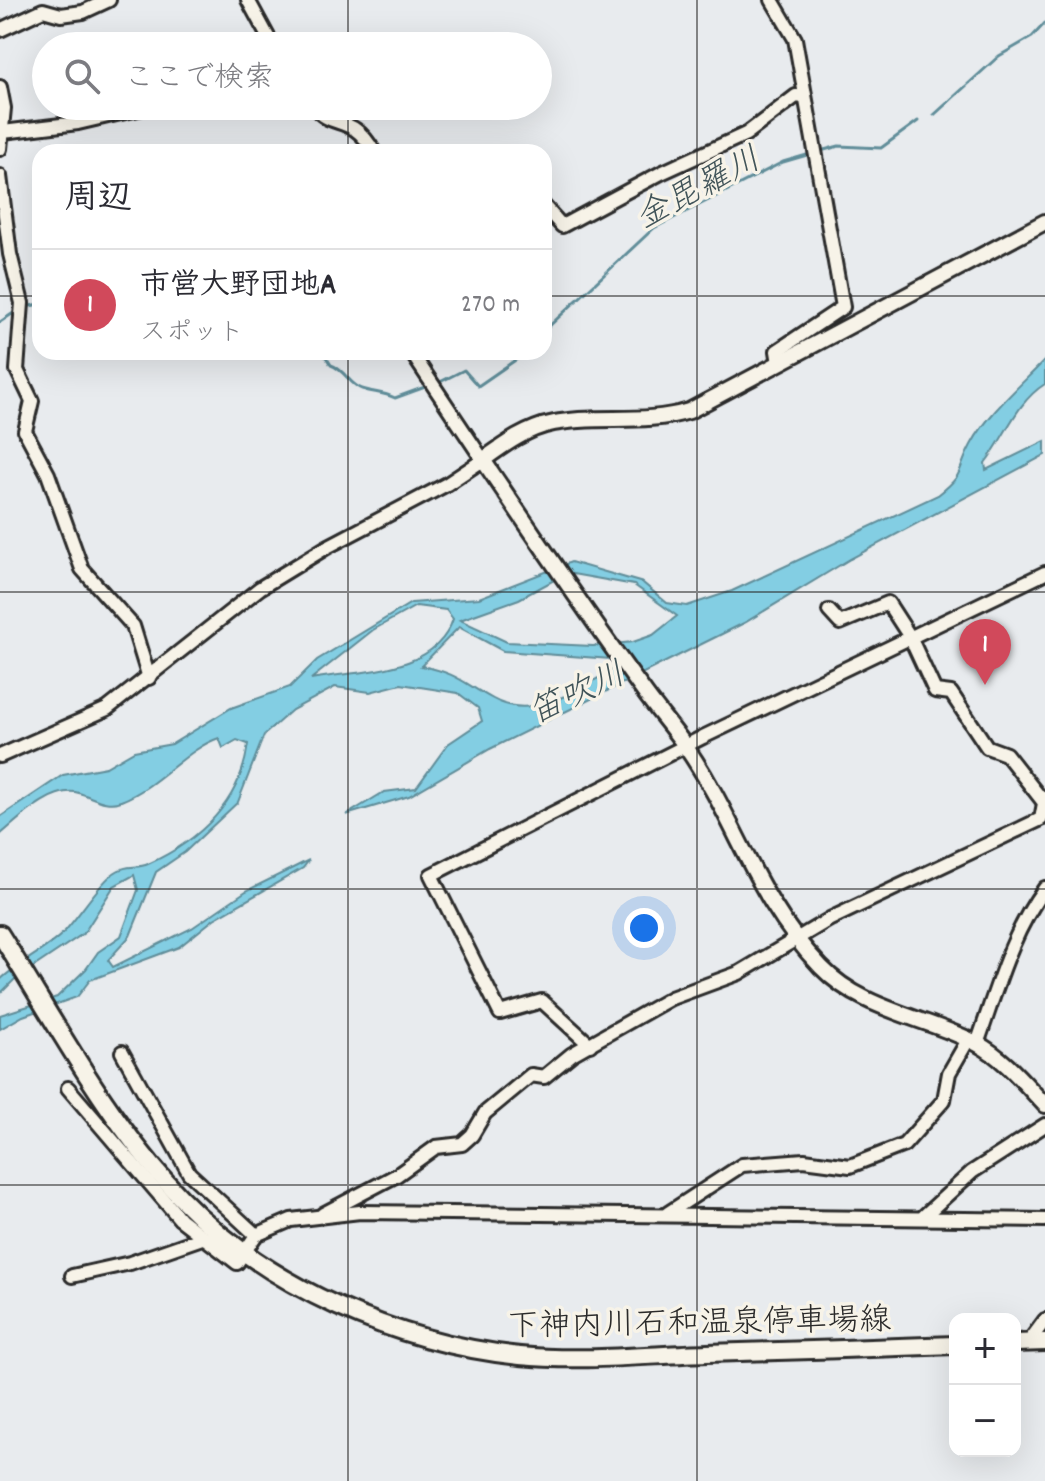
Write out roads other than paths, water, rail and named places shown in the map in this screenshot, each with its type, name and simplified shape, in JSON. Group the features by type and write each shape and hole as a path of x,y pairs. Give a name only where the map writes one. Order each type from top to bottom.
{"main road":[{"name":"下神内川石和温泉停車場線","path":"0,934 135,1145 182,1199 285,1278 346,1310 438,1342 521,1356 612,1357 949,1345"}],"street":[{"path":"0,30 43,10 61,15 83,12 109,0"},
{"path":"248,0 263,32"},
{"path":"772,0 795,39 843,307 777,351 779,363"},
{"path":"0,87 3,132 0,149"},
{"path":"552,215 562,226 661,173 746,134 796,96 803,97"},
{"path":"3,132 91,120"},
{"path":"336,120 357,127 369,144"},
{"path":"0,176 10,254 22,303 17,370 32,401 25,431 48,474 82,569 133,626 149,678"},
{"path":"0,756 107,709 260,588 327,547 447,484 512,439 554,423 655,419 689,411 1045,222"},
{"path":"416,360 644,693 686,747 718,800 764,894 795,938 837,982 862,998 972,1042 1003,1061 1045,1105"},
{"path":"590,1045 542,1001 500,1013 431,875 1045,573"},
{"path":"323,1214 397,1175 436,1147 462,1144 485,1113 531,1075 544,1077 572,1054 671,998 739,973 795,938 1041,819 1044,799 1006,754 987,747 951,693 935,691 910,637 888,603 840,623 829,611"},
{"path":"668,1214 742,1165 804,1160 850,1166 904,1145 944,1100 949,1073 972,1042 1026,918 1045,888"},
{"path":"122,1052 157,1110 189,1173 256,1235"},
{"path":"68,1088 180,1219 237,1263 256,1235 291,1220 323,1214 406,1211 1045,1220"},
{"path":"924,1216 972,1172 1045,1125"},
{"path":"72,1276 130,1263 202,1238"},
{"path":"1029,1343 1045,1320"}],"water":[{"name":"笛吹川","path":"1045,360 1045,384 1019,410 985,463 986,470 1045,441 1045,455 850,559 746,622 490,749 409,796 346,815 384,792 416,788 448,744 482,721 478,708 458,693 401,684 370,692 335,687 292,710 264,735 238,802 185,852 156,872 130,936 108,960 113,967 192,928 246,891 309,860 303,868 214,919 179,947 90,980 77,997 23,1016 0,1029 0,1015 57,997 86,969 98,952 121,936 138,890 134,875 114,886 84,933 14,980 0,994 0,980 63,933 114,873 123,868 148,864 201,831 227,801 237,783 248,744 237,740 223,748 219,738 207,743 147,787 115,803 79,793 58,794 36,805 0,835 0,817 63,775 106,767 134,751 172,744 231,708 290,687 317,660 411,603 479,598 571,562 643,583 667,603 687,606 732,591 938,495 957,477 971,445 986,422","holes":["567,573 634,585 677,616 653,635 633,642 593,646 507,642 460,620 519,599","416,606 446,610 453,619 444,637 430,651 412,660 371,671 311,679 373,630","459,627 503,651 611,659 614,669 555,700 524,707 508,705 451,675 421,666"]}],"waterway":[{"name":"金毘羅川","path":"934,115 999,56 1032,37 1045,23"},
{"name":"金毘羅川","path":"824,150 839,146 881,148 918,121"},
{"name":"金毘羅川","path":"552,324 654,228 783,162 807,155"},
{"name":"金毘羅川","path":"25,307 32,306"},
{"name":"金毘羅川","path":"0,322 15,312"},
{"name":"金毘羅川","path":"328,360 362,389 395,398 425,387"},
{"name":"金毘羅川","path":"438,383 464,370 478,386 515,360"}],"place":[{"name":"市営大野団地A","path":"985,685"}]}
